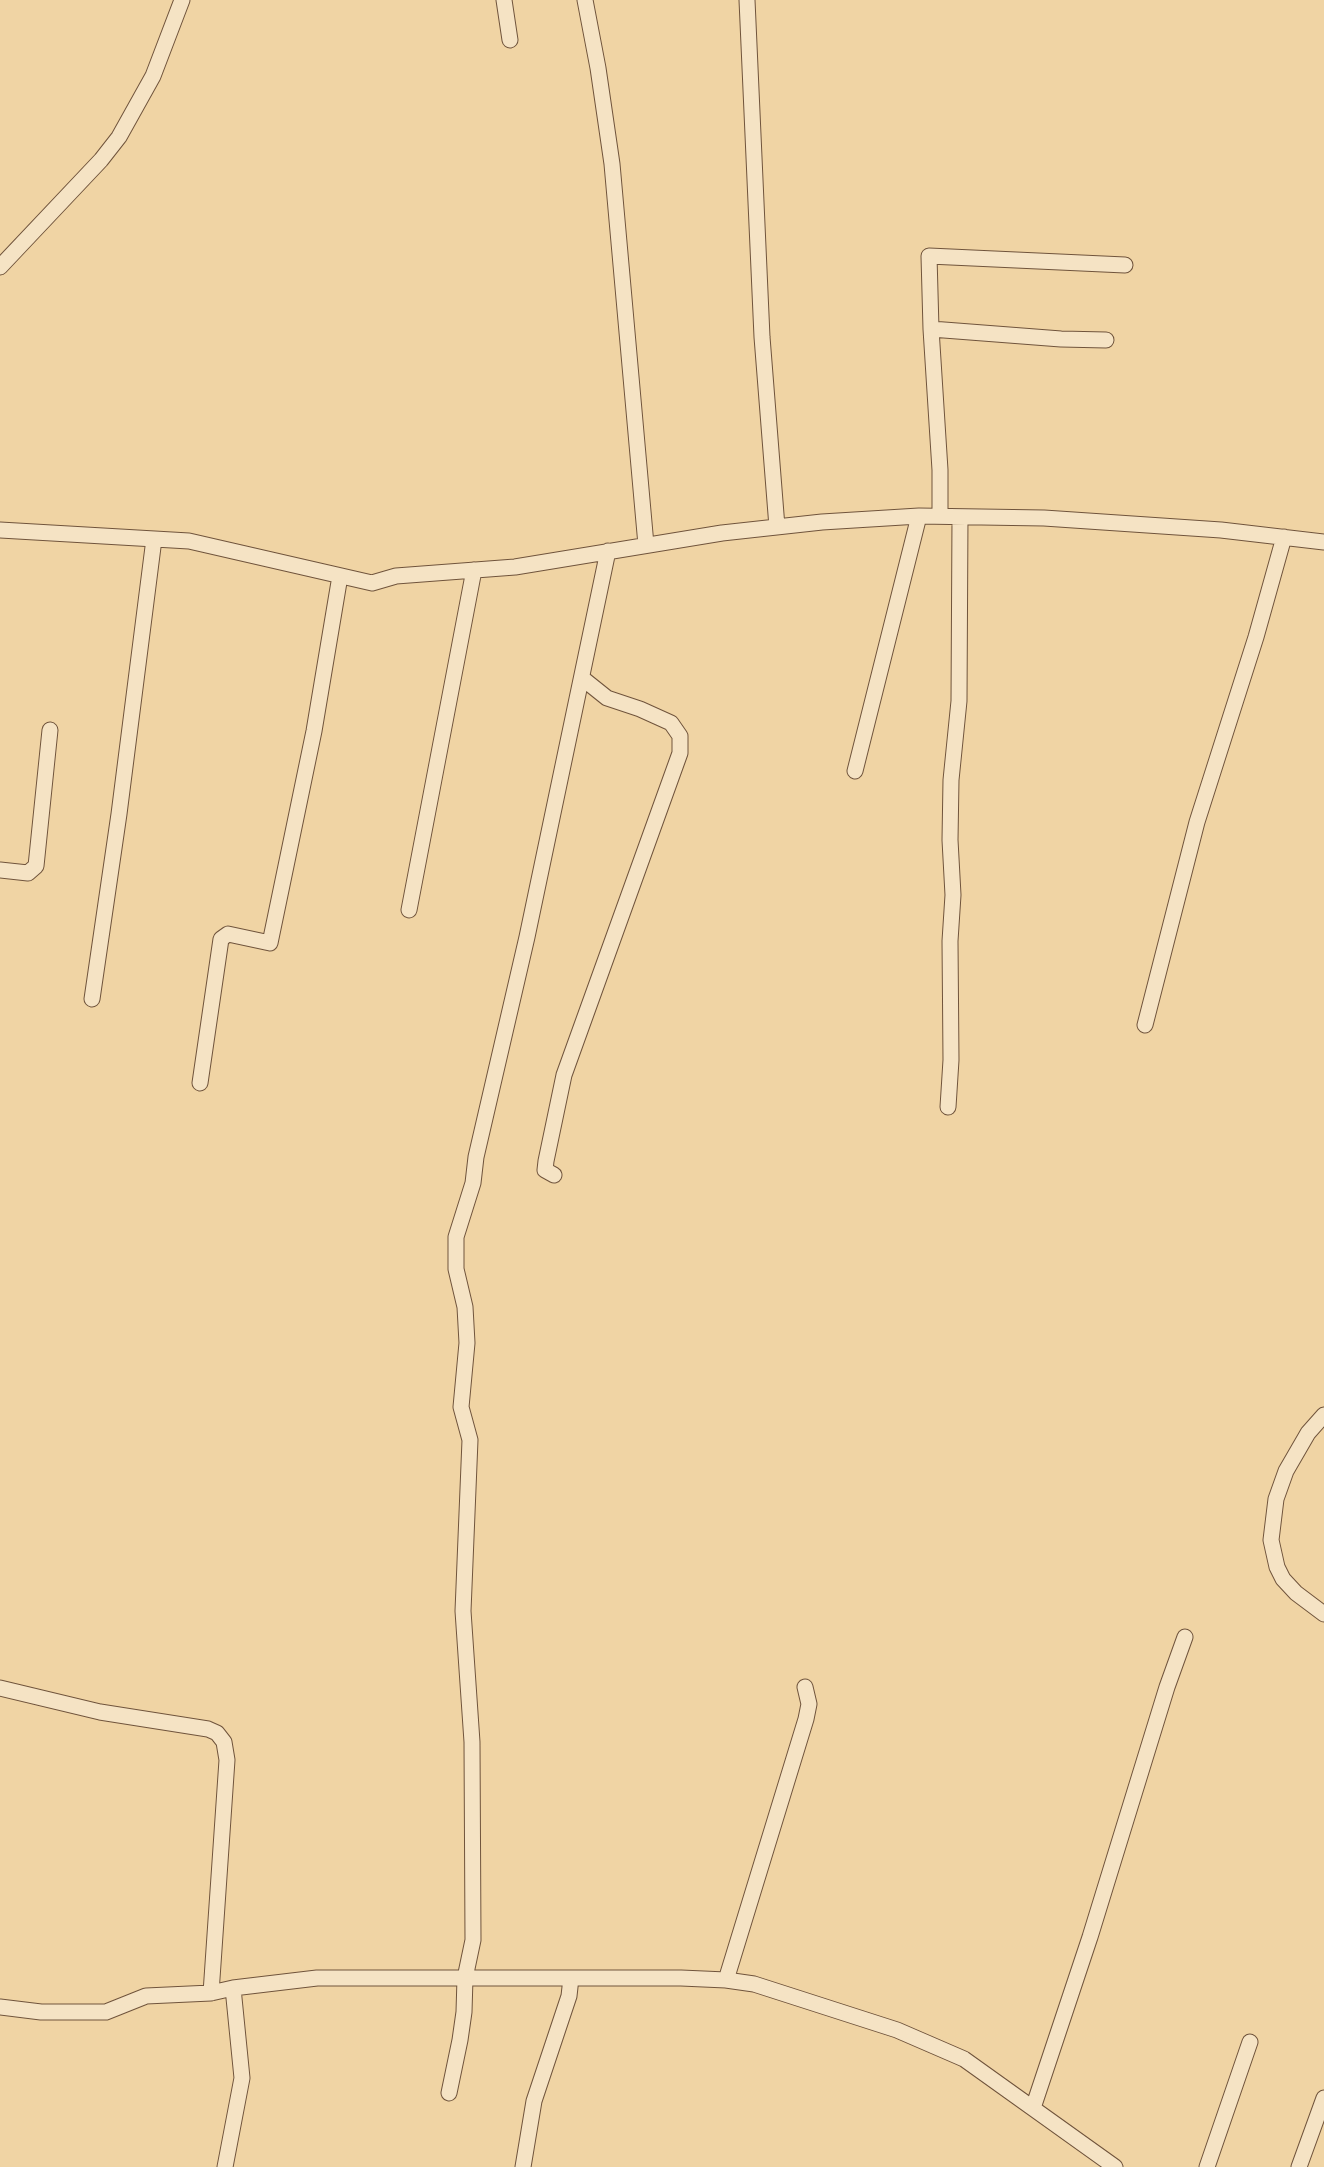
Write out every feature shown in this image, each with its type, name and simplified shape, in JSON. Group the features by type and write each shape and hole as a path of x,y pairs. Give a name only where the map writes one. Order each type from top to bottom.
{"street":[{"path":"0,267 101,160 119,137 153,76 182,0"},
{"path":"504,0 510,40"},
{"path":"585,0 612,164 646,545"},
{"path":"747,0 762,337 777,527"},
{"path":"940,516 940,470 929,256 1125,265"},
{"path":"931,329 1061,339 1106,340"},
{"path":"855,771 919,516"},
{"path":"0,530 189,541 372,583 396,576 515,567 646,545 777,527 919,516 1044,518 1221,530 1324,542"},
{"path":"948,1107 951,1060 950,942 953,895 950,840 951,780 959,701 960,517"},
{"path":"1145,1025 1197,822 1262,616 1284,537"},
{"path":"92,999 119,814 154,539"},
{"path":"449,2093 464,2019 465,1978 473,1940 472,1742 464,1611 470,1440 462,1407 467,1343 465,1307 456,1269 456,1237 473,1183 476,1157 527,937 608,551"},
{"path":"409,910 474,570"},
{"path":"200,1083 221,939 228,934 270,943 314,731 340,576"},
{"path":"554,1175 545,1170 564,1075 680,753 680,736 671,723 607,698 582,678"},
{"path":"0,870 28,873 36,866 50,730"},
{"path":"1324,1415 1312,1426 1286,1470 1276,1498 1271,1540 1277,1567 1283,1580 1324,1614"},
{"path":"1034,2109 1094,1927 1167,1687 1185,1637"},
{"path":"726,1980 806,1719 810,1704 806,1687"},
{"path":"0,1688 100,1712 208,1729 217,1733 224,1742 227,1760 211,1993"},
{"path":"0,2007 41,2012 106,2012 146,1996 211,1993 233,1988 317,1978 681,1978 754,1984 897,2030 964,2059 1115,2167"},
{"path":"523,2167 534,2101 569,1996 571,1978"},
{"path":"225,2167 242,2078 233,1988"},
{"path":"1208,2167 1250,2042"},
{"path":"1299,2167 1324,2098"}]}
